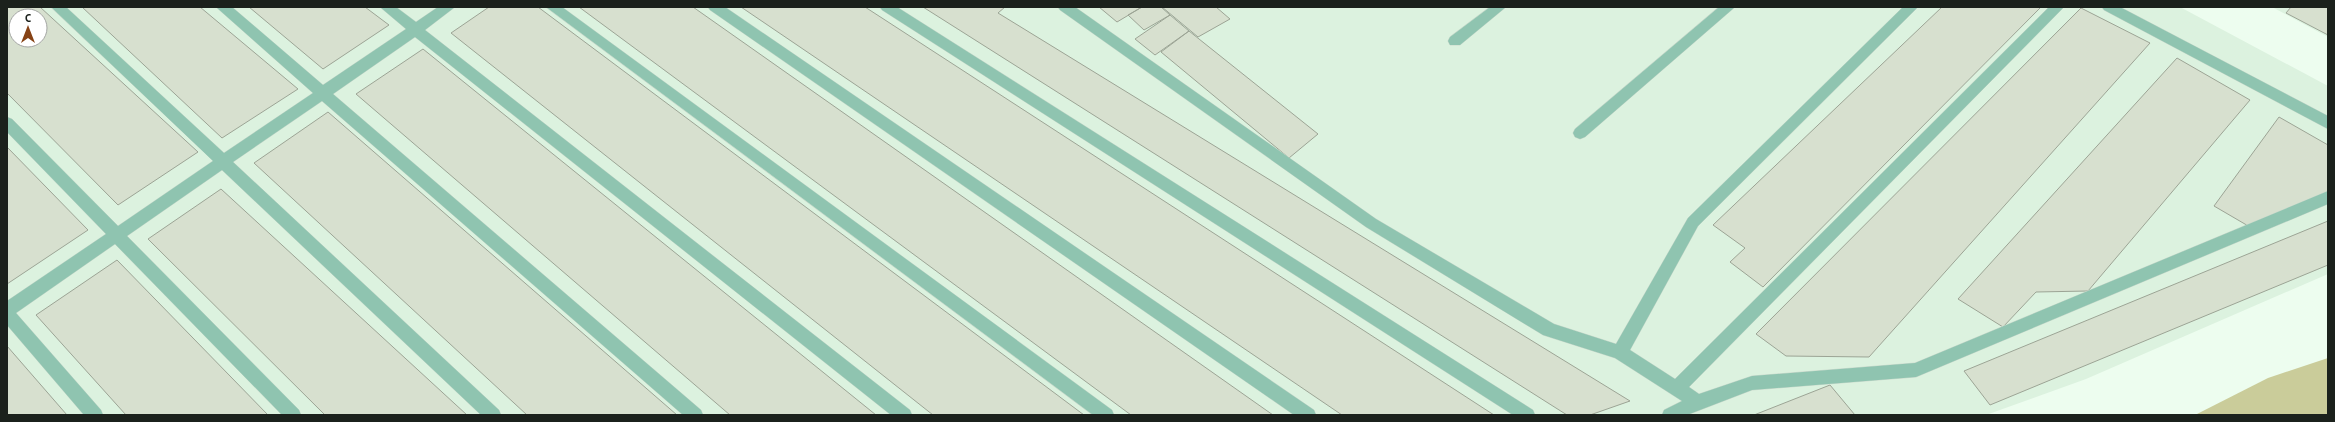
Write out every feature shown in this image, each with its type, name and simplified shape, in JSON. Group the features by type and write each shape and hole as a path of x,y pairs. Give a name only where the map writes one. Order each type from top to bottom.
{"lane":[{"path":"58,7 493,415"},
{"path":"223,7 695,415"},
{"path":"387,7 904,415"},
{"path":"7,310 448,7"},
{"path":"553,7 1106,415"},
{"path":"715,7 1308,415"},
{"path":"887,7 1527,415"},
{"path":"1065,7 1371,223 1550,330 1620,352 1698,402"},
{"path":"1455,41 1499,7"},
{"path":"1580,133 1728,7"},
{"path":"1620,352 1693,222 1911,7"},
{"path":"1677,388 2057,7"},
{"path":"2109,7 2328,123"},
{"path":"7,123 293,415"},
{"path":"1670,415 1698,402 1752,383 1916,370 2328,198"},
{"path":"7,314 95,415"}],"shaded area":[{"path":"7,7 2180,7 2328,86 2328,274 2086,379 1986,415 7,415"},
{"path":"2272,7 2328,7 2328,37"}],"green space":[{"path":"2328,358 2328,415 2195,415 2268,378"}],"building":[{"path":"7,7 41,8 8,8 8,48 48,48 48,14 198,152 118,205 7,93"},
{"path":"82,7 200,7 298,89 222,138"},
{"path":"249,7 365,7 389,25 323,69"},
{"path":"489,7 538,7 1084,415 933,415 451,33"},
{"path":"579,7 693,7 1273,415 1131,415"},
{"path":"741,7 865,7 1494,415 1342,415"},
{"path":"923,7 1005,7 998,13 1630,401 1590,415 1567,415"},
{"path":"1099,7 1142,7 1117,22"},
{"path":"1142,7 1161,7 1170,15 1144,30 1128,15"},
{"path":"1162,7 1216,7 1230,19 1198,37"},
{"path":"1942,7 2041,7 1763,287 1730,262 1745,248 1713,225"},
{"path":"2291,7 2328,7 2328,35 2286,13"},
{"path":"2081,8 2150,43 1869,357 1786,356 1756,334"},
{"path":"1170,15 1189,31 1155,55 1135,39"},
{"path":"1189,31 1318,134 1289,158 1161,52"},
{"path":"423,49 876,415 730,415 356,94"},
{"path":"2177,58 2250,100 2088,291 2036,292 2003,327 1958,299"},
{"path":"328,112 677,415 527,415 254,163"},
{"path":"2279,117 2328,145 2328,193 2250,227 2214,206"},
{"path":"7,147 88,230 7,284"},
{"path":"221,189 467,415 325,415 148,239"},
{"path":"2328,221 2328,265 1990,405 1964,371"},
{"path":"117,260 268,415 126,415 36,315"},
{"path":"7,346 67,415 7,415"},
{"path":"1830,385 1855,415 1754,415"}]}
